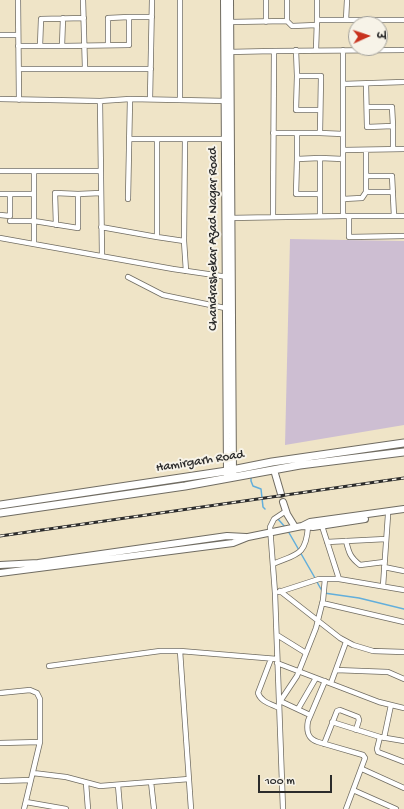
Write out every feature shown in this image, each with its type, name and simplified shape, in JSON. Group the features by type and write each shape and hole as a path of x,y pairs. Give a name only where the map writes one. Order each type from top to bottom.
{"main road":[{"name":"Hamirgarh Road","path":"0,513 230,474 267,463 404,444"},
{"name":"Hamirgarh Road","path":"0,505 404,452"}],"street":[{"path":"18,0 19,100"},
{"path":"83,0 85,68"},
{"path":"150,99 152,0"},
{"path":"180,0 180,100"},
{"name":"Chandrashekar Azad Nagar Road","path":"224,0 228,100 230,474"},
{"name":"Chandrashekar Azad Nagar Road","path":"227,52 230,22 230,0"},
{"path":"266,0 266,22"},
{"path":"287,0 287,21 292,26 317,22 346,20 404,20"},
{"path":"316,50 317,0"},
{"path":"346,20 347,0"},
{"path":"18,46 129,45 129,17"},
{"path":"62,46 63,18"},
{"path":"40,46 41,19 84,18"},
{"path":"108,45 108,18 152,18"},
{"path":"230,22 287,21"},
{"path":"0,35 18,35"},
{"path":"227,52 274,50 404,50"},
{"path":"273,217 274,50"},
{"path":"296,50 296,110 320,110"},
{"path":"343,50 343,216"},
{"path":"19,69 151,69"},
{"path":"297,76 321,76 320,133"},
{"path":"343,84 404,82"},
{"path":"366,84 367,127 393,126"},
{"path":"0,99 100,101 130,99 228,100"},
{"path":"128,199 130,99"},
{"path":"100,101 102,256"},
{"path":"367,107 392,106 393,149"},
{"path":"273,133 343,134"},
{"path":"297,134 296,194 320,194"},
{"path":"130,139 228,139"},
{"path":"157,140 157,236"},
{"path":"185,140 184,241 186,271"},
{"path":"343,150 404,149"},
{"path":"343,199 362,198 366,192 366,150"},
{"path":"320,158 320,216"},
{"path":"297,159 343,159"},
{"path":"0,171 101,171"},
{"path":"34,172 34,244"},
{"path":"366,176 392,176 394,216"},
{"path":"366,192 393,192"},
{"path":"56,225 55,193 101,193"},
{"path":"0,194 34,194"},
{"path":"0,215 10,216 10,194"},
{"path":"10,221 34,221 78,228 78,194"},
{"path":"349,216 349,237 404,236"},
{"path":"228,218 404,216"},
{"path":"101,227 184,241"},
{"path":"0,238 228,277"},
{"path":"128,277 163,295 225,308"},
{"name":"Chandrashekar Azad Nagar Road","path":"228,277 225,308 230,474"},
{"path":"274,470 281,494"},
{"path":"273,564 302,550 307,540 286,511 283,502"},
{"path":"299,527 310,522 404,510"},
{"path":"282,809 273,564 274,532 270,527 274,519 286,511"},
{"path":"0,573 233,543 248,537 299,527 322,526 404,513"},
{"path":"383,586 388,516"},
{"path":"322,526 339,579"},
{"path":"0,565 38,563 227,536 248,537"},
{"path":"327,542 386,539"},
{"path":"346,541 350,555 353,560 360,565 384,565 404,571"},
{"path":"275,593 319,579 339,579 404,590"},
{"path":"279,704 299,672 306,653 323,601 325,579"},
{"path":"280,591 346,642 362,649 373,651 404,652"},
{"path":"323,601 404,622"},
{"path":"276,635 306,653"},
{"path":"331,683 346,642"},
{"path":"49,666 160,651 180,651 271,658 299,672 379,702 404,708"},
{"path":"180,651 191,809"},
{"path":"271,658 258,693 259,697 264,701 298,709 310,715"},
{"path":"336,670 388,672 404,679"},
{"path":"298,709 316,678"},
{"path":"325,681 310,715 306,728 307,733 312,740 364,756 366,760 346,809"},
{"path":"0,693 30,690 37,693 40,699 40,742 24,809"},
{"path":"391,705 382,738 377,749 378,752 404,762"},
{"path":"324,744 336,711 340,710 358,716 359,720 356,730"},
{"path":"332,722 382,738 404,741"},
{"path":"0,743 40,742"},
{"path":"362,770 404,788"},
{"path":"33,773 66,777 100,786 189,779"},
{"path":"0,781 31,780"},
{"path":"151,782 154,809"},
{"path":"86,783 88,809"},
{"path":"118,785 120,809"},
{"path":"353,790 396,809"},
{"path":"26,802 66,809"}],"shaded area":[{"path":"290,239 404,241 404,425 285,445"}],"waterway":[{"path":"251,476 253,486 261,489 263,507 265,509"},
{"path":"278,519 285,527"},
{"path":"288,531 315,578"},
{"path":"317,582 322,591"},
{"path":"324,593 359,598 404,609"}],"railway":[{"path":"0,536 404,478"}]}
